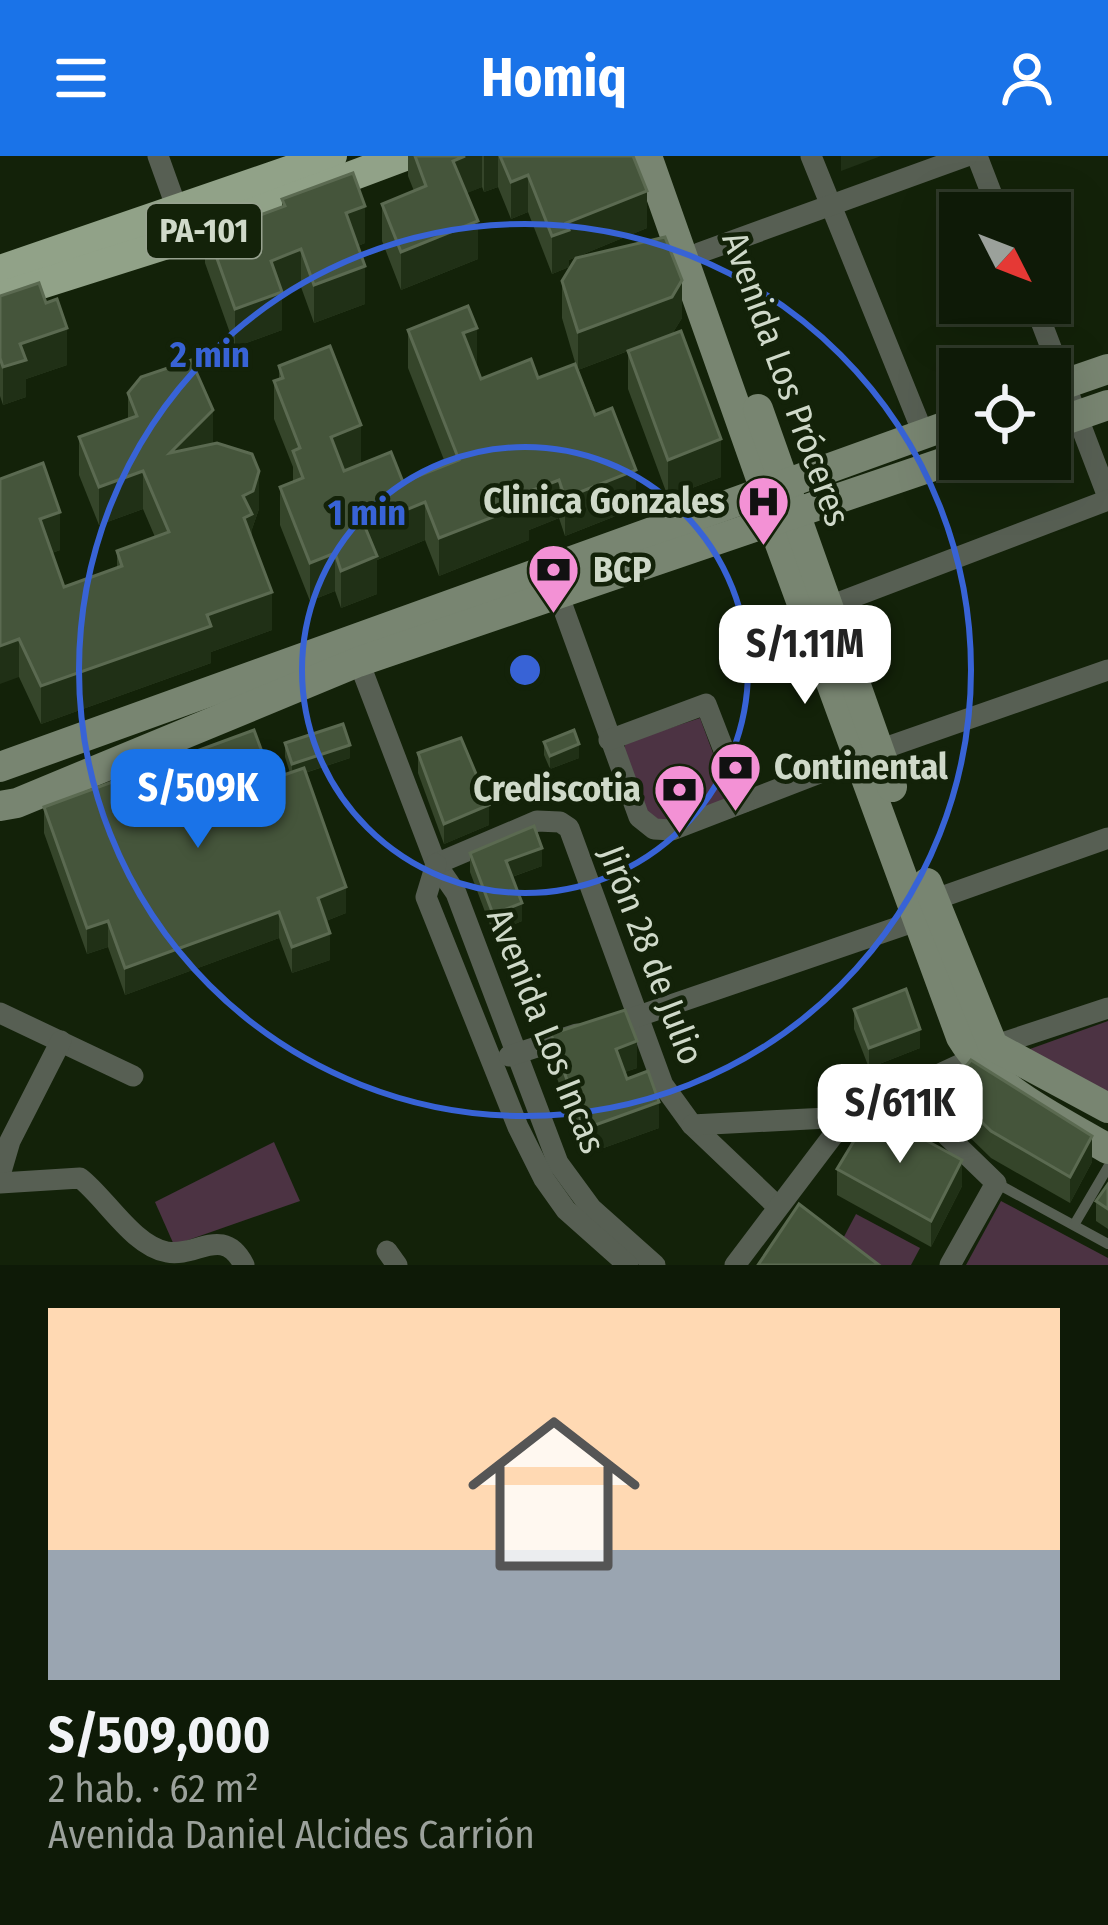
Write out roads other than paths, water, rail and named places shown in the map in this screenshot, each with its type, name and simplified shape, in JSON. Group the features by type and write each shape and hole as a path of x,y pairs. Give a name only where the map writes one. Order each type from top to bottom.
{"main road":[{"name":"PA-101","path":"0,269 332,156"},
{"name":"PA-101","path":"0,297 186,238 398,157"}],"street":[{"path":"158,156 186,238"},
{"name":"Avenida Los Próceres","path":"647,156 775,486"},
{"name":"Avenida Los Próceres","path":"665,156 783,518 926,910 984,1052 1020,1097 1108,1149"},
{"path":"811,156 923,434"},
{"path":"699,253 967,156"},
{"path":"976,156 991,192"},
{"path":"1071,382 1108,369"},
{"path":"1071,418 1108,405"},
{"path":"445,618 557,591 775,486 939,428"},
{"path":"827,607 1108,498 1071,432"},
{"path":"0,767 642,549 783,518 939,464"},
{"name":"Avenida Los Próceres","path":"783,518 827,607 869,754"},
{"path":"557,591 639,817 654,829 672,830 1108,670"},
{"path":"0,806 17,803 354,650"},
{"name":"Avenida Los Incas","path":"354,650 436,864 456,893 558,1163 628,1265"},
{"path":"609,740 706,704 744,802"},
{"name":"Jirón 28 de Julio","path":"436,864 537,821 560,822 568,828 663,1085 692,1125 777,1205"},
{"path":"492,1064 639,1016 1108,838"},
{"name":"Avenida Los Incas","path":"436,864 426,897 544,1179 566,1210 655,1265"},
{"path":"692,1125 847,1118 984,1052 1108,1008"},
{"path":"0,1013 133,1076"},
{"path":"61,1041 10,1141 0,1179 80,1178 100,1193 118,1220 169,1253 218,1243 238,1253 244,1265"},
{"path":"984,1052 1108,1108"},
{"path":"904,1094 995,1183 950,1265"},
{"path":"735,1265 847,1118"}],"lane":[{"path":"1074,1226 1108,1167"},
{"path":"995,1183 1108,1244"}],"place":[{"name":"Clinica Gonzales","path":"764,547"},
{"name":"BCP","path":"554,616"},
{"name":"Continental","path":"735,813"},
{"name":"Crediscotia","path":"680,835"}]}
